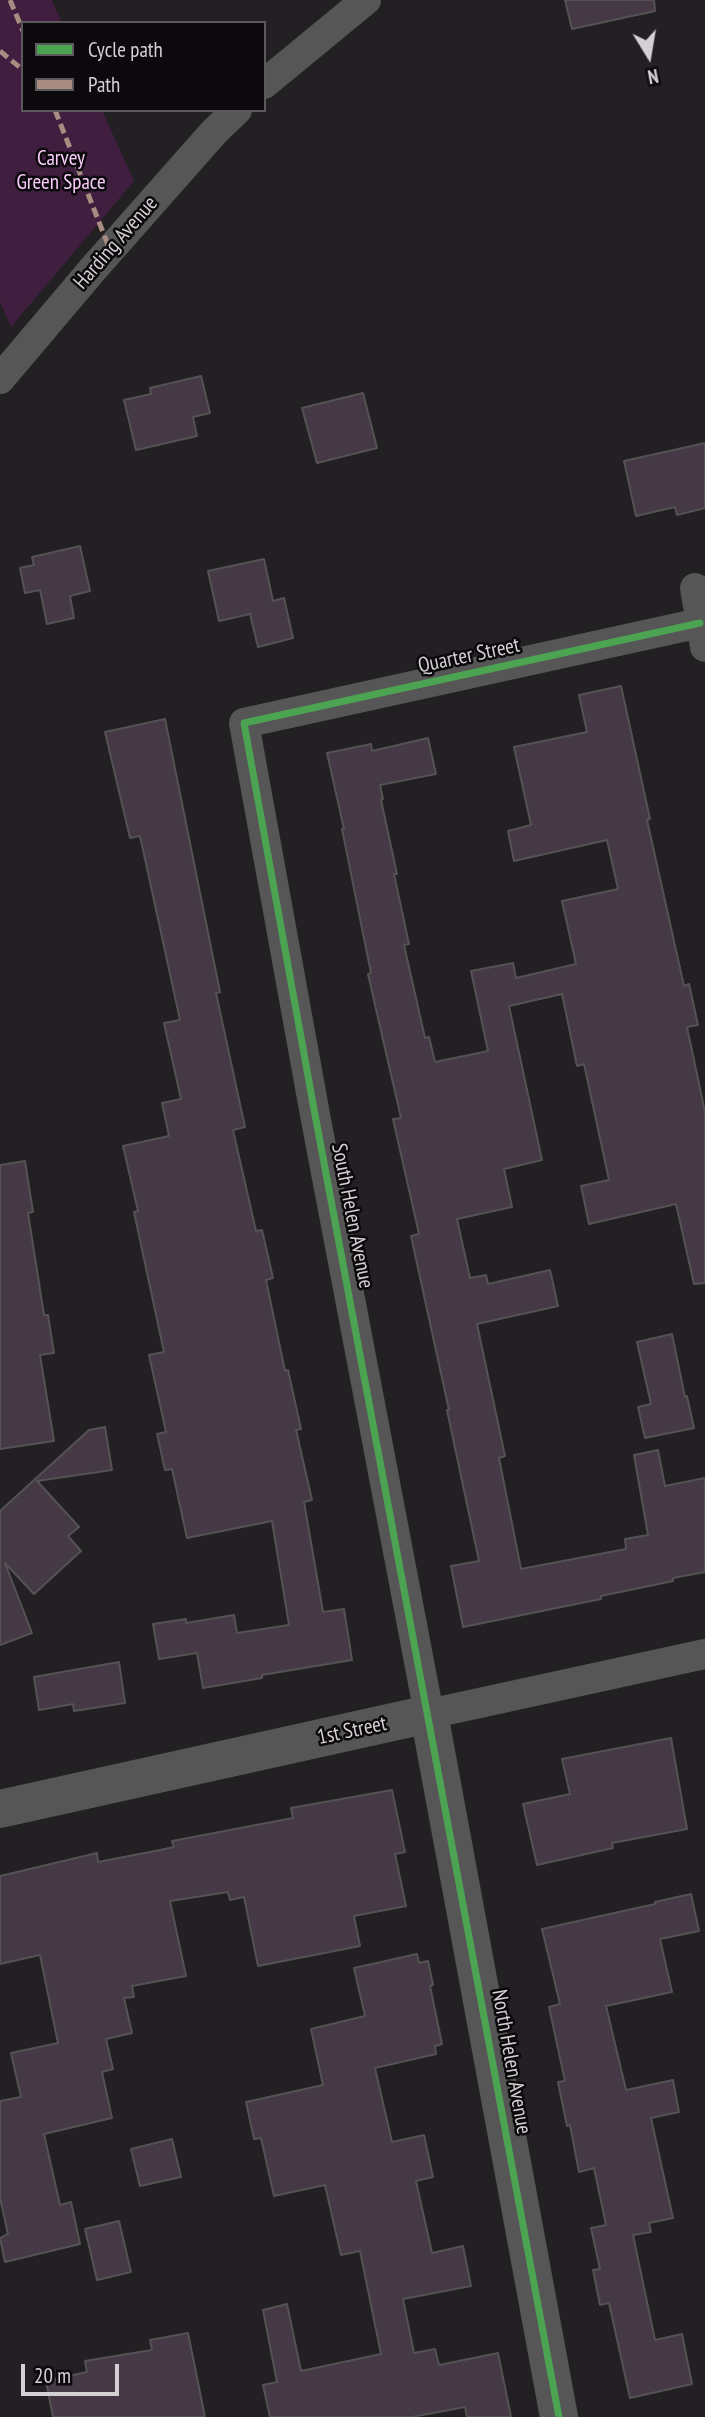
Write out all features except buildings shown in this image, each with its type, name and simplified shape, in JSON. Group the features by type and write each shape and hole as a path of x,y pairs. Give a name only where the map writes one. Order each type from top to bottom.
{"street":[{"path":"266,82 366,0"},
{"name":"Harding Avenue","path":"0,379 93,269 214,132 235,112"},
{"path":"695,588 703,635"},
{"name":"Quarter Street","path":"244,723 703,635"},
{"name":"South Helen Avenue","path":"244,723 429,1714"},
{"name":"1st Street","path":"0,1809 705,1654"},
{"name":"North Helen Avenue","path":"429,1714 559,2417"}],"green space":[{"name":"Carvey Green Space","path":"0,0 52,0 61,21 21,21 21,112 103,112 134,181 11,327 0,302"}],"marked path":[{"path":"10,0 21,26"},
{"path":"0,51 21,68"},
{"path":"56,112 110,250"}],"cycle path":[{"path":"559,2417 244,723 700,623"}]}
